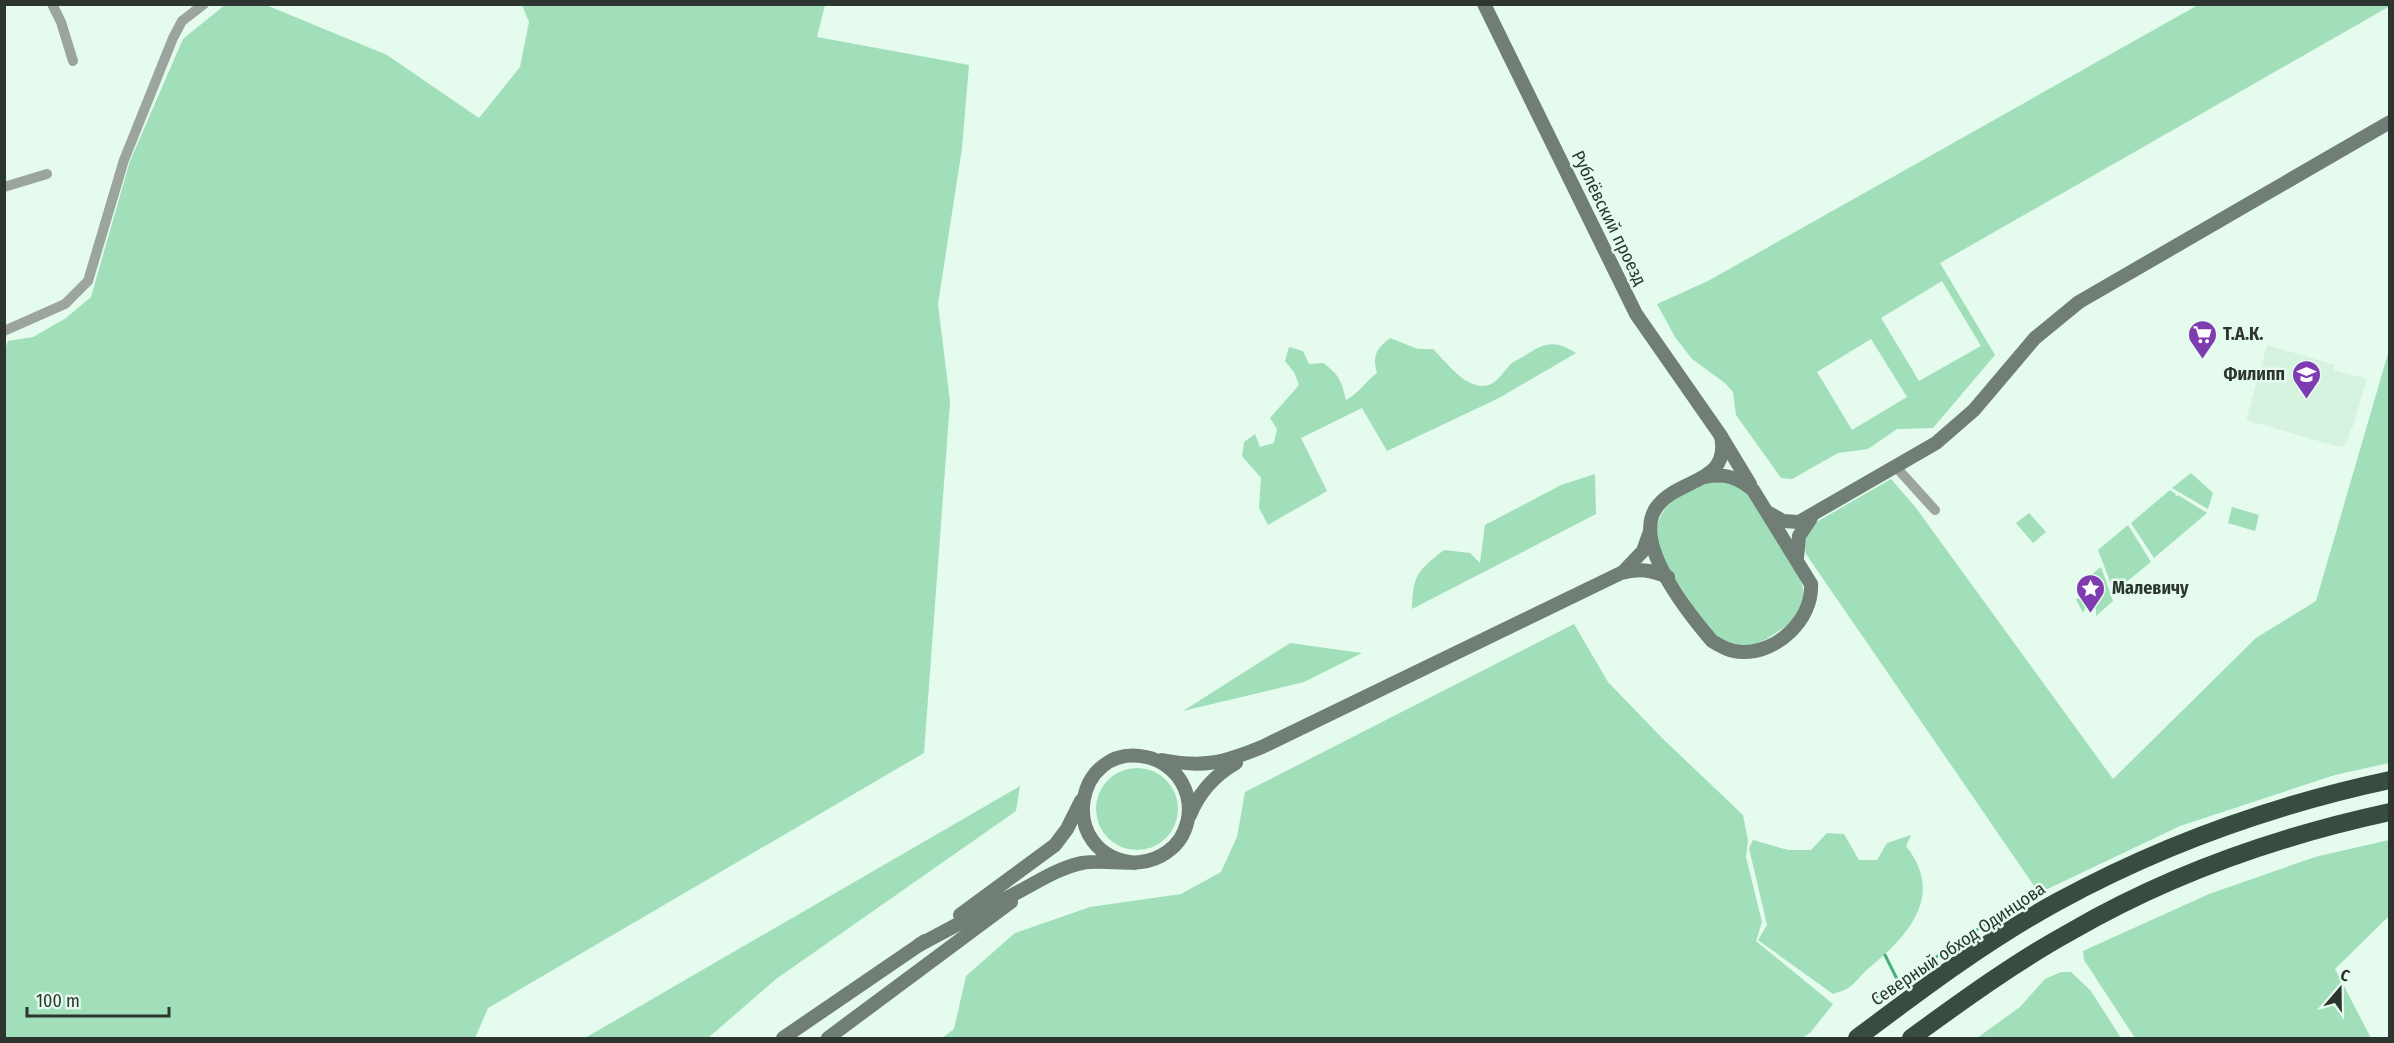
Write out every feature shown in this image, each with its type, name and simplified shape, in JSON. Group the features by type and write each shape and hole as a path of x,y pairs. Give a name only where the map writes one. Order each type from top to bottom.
{"highway":[{"name":"Северный обход Одинцова","path":"1857,1038 1993,942 2100,879 2185,841 2338,790 2390,780"},
{"path":"1911,1038 2026,958 2071,931 2145,893 2197,871 2299,836 2390,812"}],"street":[{"path":"52,4 61,22 73,61"},
{"path":"4,331 65,304 88,281 124,160 173,38 182,21 204,4"},
{"name":"Рублёвский проезд","path":"1484,4 1635,314 1721,436 1753,490"},
{"path":"1769,513 1791,523 1812,516 1936,444 1974,410 2035,338 2079,302 2390,122"},
{"path":"4,188 47,174"},
{"path":"1621,573 1643,551 1655,509 1666,497 1704,477 1721,459 1724,449 1721,436"},
{"path":"1896,467 1935,510"},
{"path":"1649,534 1654,555 1668,577 1712,641 1726,649 1743,652 1760,650 1802,621 1810,603 1811,584 1769,513 1753,490 1740,479 1729,475 1704,477"},
{"path":"1797,559 1799,536 1812,516"},
{"path":"783,1038 1041,858 1067,829 1091,779 1110,762 1127,756 1185,765 1226,762 1262,747 1621,573 1635,569 1649,570 1668,577"},
{"path":"919,945 1034,884 1083,863 1152,860 1168,852 1184,831 1194,804 1216,777 1262,747"},
{"path":"1145,757 1169,767 1185,788 1189,806 1184,831"},
{"path":"1084,795 1083,822 1090,838 1109,856 1135,862"},
{"path":"828,1038 986,923 1034,884"}],"shaded area":[{"name":"Филипп","path":"2267,345 2335,365 2334,370 2367,379 2352,429 2350,429 2350,436 2344,446 2339,447 2246,420"}],"green space":[{"path":"226,4 266,5 387,55 479,118 520,67 529,22 522,5 825,5 817,37 969,65 962,148 938,304 950,402 924,753 488,1008 475,1038 5,1038 5,349 8,341 33,337 66,318 91,297 130,161 183,39"},
{"path":"2198,5 2390,6 1940,263 1995,355 1933,428 1897,429 1868,449 1838,453 1792,479 1781,478 1736,415 1733,392 1725,383 1692,359 1675,337 1657,304 1708,281","holes":["1942,281 1981,346 1919,381 1881,318","1871,339 1907,397 1852,430 1817,372"]},
{"path":"1390,338 1418,349 1433,349 1464,379 1482,386 1492,384 1513,362 1545,345 1556,344 1576,353 1499,398 1387,451 1362,408 1301,438 1327,491 1268,525 1259,508 1261,478 1242,456 1244,442 1255,434 1260,447 1274,443 1277,429 1270,418 1299,385 1294,372 1285,361 1289,347 1303,351 1309,364 1323,363 1333,371 1341,383 1346,400 1377,373 1376,353"},
{"path":"2389,350 2389,763 2335,775 2180,826 2039,893 1806,554 1806,538 1813,524 1891,479 1916,508 2113,779 2256,638 2316,601"},
{"path":"2191,473 2213,493 2208,509 2172,488"},
{"path":"1595,474 1596,514 1412,609 1415,581 1418,575 1444,550 1470,553 1480,563 1485,525 1561,485"},
{"path":"1715,481 1735,485 1750,498 1793,564 1804,590 1804,603 1799,615 1771,636 1751,645 1728,644 1706,627 1658,552 1657,525 1669,504 1690,489"},
{"path":"2170,490 2176,494 2175,497 2178,495 2207,513 2154,558 2131,523"},
{"path":"2232,507 2259,515 2255,531 2228,523"},
{"path":"2029,513 2046,532 2033,543 2016,523"},
{"path":"2128,525 2151,562 2114,592 2098,550"},
{"path":"2101,567 2113,601 2096,616 2096,609 2091,604 2086,606 2083,613 2076,599 2085,596 2087,590 2081,583"},
{"path":"1574,624 1608,682 1662,738 1743,815 1748,840 1746,857 1762,922 1756,941 1833,1004 1810,1033 1802,1038 942,1038 954,1029 966,976 1015,933 1090,907 1181,894 1221,872 1237,837 1245,792"},
{"path":"1290,643 1362,653 1304,682 1183,711"},
{"path":"1129,768 1145,768 1160,775 1171,786 1178,801 1175,825 1166,838 1145,850 1129,850 1114,843 1103,832 1096,817 1096,801 1103,786 1114,775"},
{"path":"1020,786 1016,811 776,979 708,1038 585,1038"},
{"path":"1827,833 1844,834 1859,860 1877,860 1887,843 1911,835 1906,846 1917,864 1922,881 1922,897 1909,928 1853,984 1833,994 1758,940 1767,925 1749,848 1753,840 1788,850 1811,850"},
{"path":"2389,840 2389,916 2335,969 2371,1038 2135,1038 2084,960 2083,951 2209,894 2315,857"},
{"path":"2061,972 2071,972 2091,991 2121,1038 1977,1038 2020,1007 2045,979"}],"waterway":[{"path":"1875,998 2017,903"},
{"path":"1885,955 1898,981"}],"place":[{"name":"Т.А.К.","path":"2202,360"},
{"name":"Филипп","path":"2306,400"},
{"name":"Малевичу","path":"2091,614"}]}
